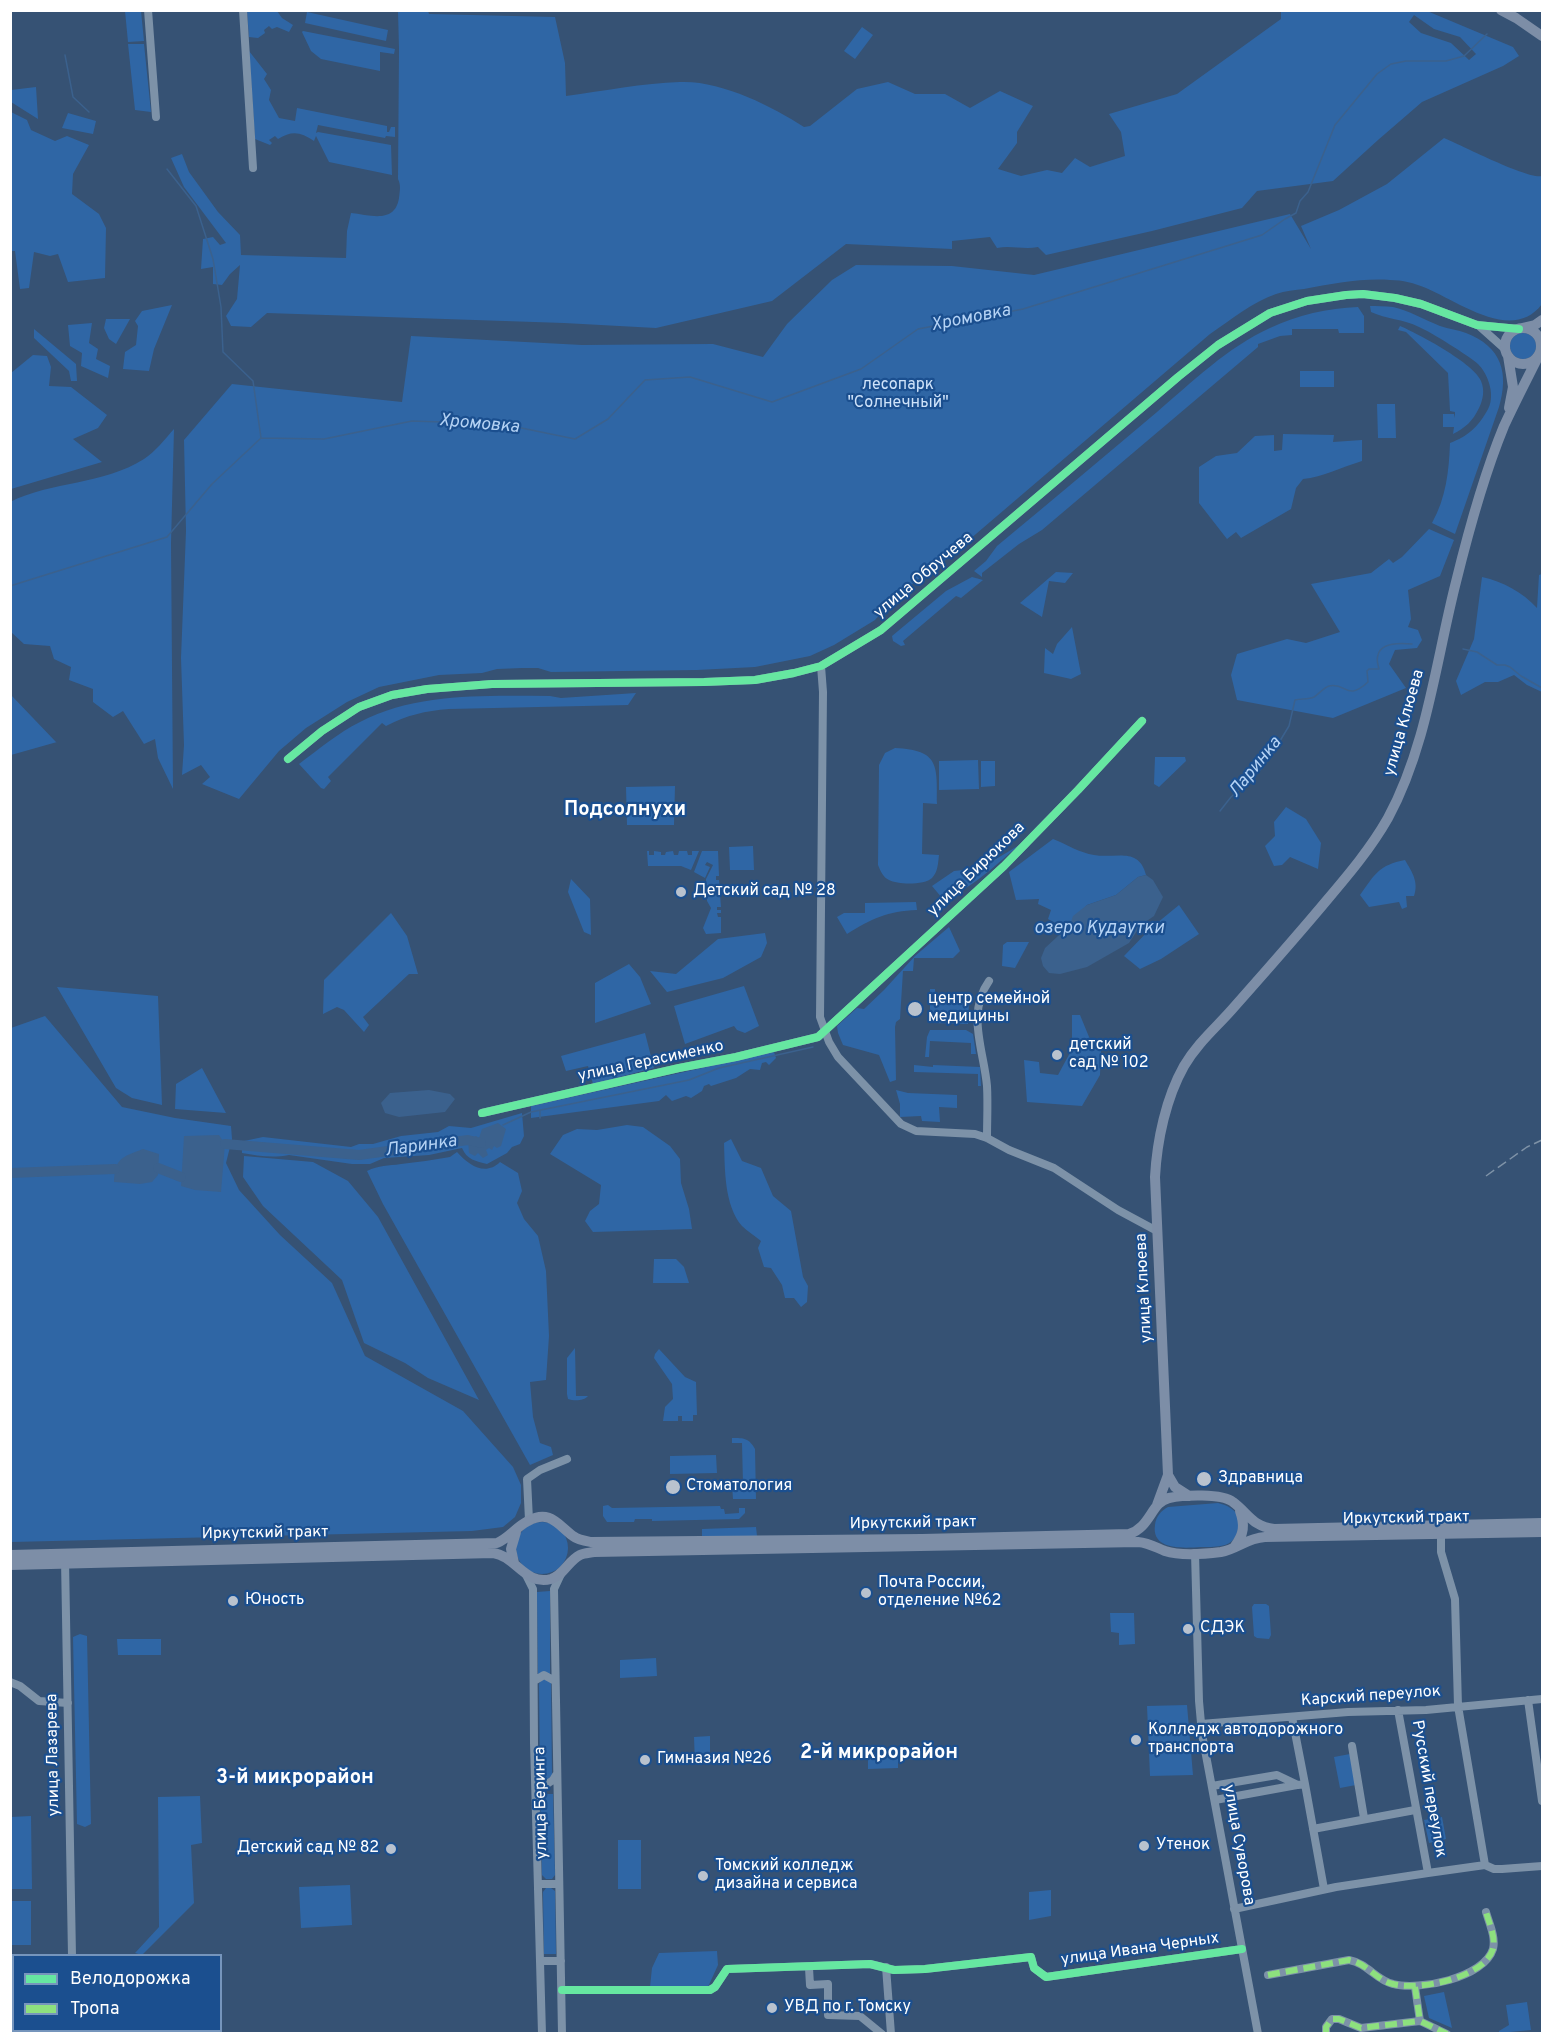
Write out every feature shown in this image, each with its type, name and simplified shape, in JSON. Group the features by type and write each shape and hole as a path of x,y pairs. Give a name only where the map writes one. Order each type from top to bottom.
{"main road":[{"path":"1501,10 1513,14 1542,36"},
{"path":"1519,329 1528,329 1536,334 1541,342 1541,351 1532,362 1524,364 1515,362 1507,353 1508,337 1519,329 1535,325 1542,320"},
{"name":"улица Клюева","path":"1157,1506 1168,1475 1155,1198 1156,1158 1162,1124 1176,1083 1188,1059 1206,1035 1228,1014 1361,859 1378,834 1396,800 1407,777 1417,745 1472,517 1505,425 1541,351"},
{"name":"улица Клюева","path":"1505,425 1513,387 1507,353"},
{"path":"1168,1475 1179,1491 1192,1497"},
{"name":"Иркутский тракт","path":"10,1565 65,1558 493,1544 504,1540 529,1520 545,1517 554,1520 574,1536 591,1542 922,1539 1129,1534 1144,1526 1157,1506 1170,1498 1192,1497 1223,1497 1232,1501 1255,1523 1264,1528 1274,1529 1542,1532"},
{"path":"1235,1546 1244,1529 1244,1520 1240,1511"},
{"name":"Иркутский тракт","path":"10,1555 65,1558 493,1553 504,1556 526,1575 544,1580 564,1570 581,1554 594,1552 1138,1542 1148,1543 1174,1553 1195,1553 1220,1552 1259,1537 1441,1530 1542,1523"},
{"path":"564,1570 574,1548 568,1530"},
{"path":"514,1563 511,1549 516,1531"}],"street":[{"path":"147,10 156,117"},
{"path":"243,10 253,168"},
{"name":"улица Обручева","path":"288,759 322,731 359,707 392,695 427,689 501,684 755,680 821,666 881,630 1178,377 1226,340 1270,313 1307,301 1363,294 1406,300 1477,325 1519,329"},
{"name":"улица Обручева","path":"1477,325 1507,353"},
{"path":"821,666 823,748 820,1017 824,1032 838,1057 901,1124 916,1131 975,1134 987,1138 1009,1150 1054,1168 1118,1210 1157,1231"},
{"name":"улица Бирюкова","path":"824,1032 1004,866 1142,721"},
{"path":"987,1138 987,1087 977,1028 981,994 989,981"},
{"name":"улица Герасименко","path":"482,1113 736,1057 818,1037 824,1032"},
{"path":"529,1520 527,1479 540,1470 567,1459"},
{"path":"1441,1530 1442,1552 1455,1599 1458,1706 1485,1865"},
{"name":"улица Суворова","path":"1195,1553 1201,1724 1258,2034"},
{"name":"улица Лазарева","path":"65,1558 72,1954"},
{"name":"улица Беринга","path":"562,2034 554,1589 564,1570"},
{"name":"улица Беринга","path":"526,1575 533,1589 542,2034"},
{"path":"534,1681 544,1676 555,1681"},
{"path":"10,1682 20,1686 39,1701 68,1702"},
{"name":"Карский переулок","path":"1201,1724 1542,1699"},
{"path":"1528,1701 1542,1801"},
{"name":"Русский переулок","path":"1398,1710 1428,1873"},
{"path":"1292,1717 1301,1784 1313,1828 1324,1889"},
{"path":"1352,1746 1364,1818"},
{"path":"536,1777 547,1784 556,1774"},
{"path":"1212,1786 1277,1775 1301,1784"},
{"path":"1215,1800 1301,1784"},
{"path":"1313,1828 1415,1810"},
{"path":"1234,1909 1324,1889 1485,1865 1494,1869 1542,1866"},
{"path":"539,1884 558,1884"},
{"path":"1268,1975 1349,1960 1359,1961 1388,1982 1415,1987 1465,1976 1489,1957 1494,1944 1486,1912"},
{"name":"улица Ивана Черных","path":"562,1990 710,1990 715,1987 727,1969 809,1968 870,1964 894,1970 925,1969 1031,1957 1034,1968 1046,1977 1242,1949"},
{"path":"540,1961 561,1961"},
{"path":"886,1967 891,2034"},
{"path":"809,1968 810,1985 828,1984 828,2015 860,2016 882,2034"},
{"path":"1415,1987 1420,2021"},
{"path":"1326,2034 1326,2027 1332,2019 1339,2019 1361,2028 1420,2021 1447,2034"}],"green space":[{"path":"125,11 141,11 144,41 128,42"},
{"path":"247,11 277,11 282,18 293,25 289,32 277,27 272,29 269,26 258,38 249,37"},
{"path":"398,11 428,11 429,14 555,17 565,63 566,96 652,84 696,82 745,96 804,127 810,126 857,89 888,82 915,94 945,94 970,108 1000,91 1033,106 1017,132 1017,143 998,169 1021,176 1047,170 1062,173 1075,158 1090,167 1125,156 1121,132 1109,114 1177,94 1281,19 1281,11 1427,11 1513,47 1519,56 1503,66 1422,102 1333,181 1257,191 1242,208 1046,255 1038,247 997,248 990,237 952,241 952,249 846,244 772,301 656,328 267,313 251,327 231,326 226,316 237,299 240,265 222,285 213,284 213,267 201,269 203,239 213,237 220,245 226,243 184,187 171,158 182,154 189,172 218,212 240,235 241,255 346,258 347,231 351,213 381,216 392,212 397,206 400,186 398,179","holes":["1414,15 1434,29 1460,37 1476,54 1469,60 1451,43 1421,33 1409,22"]},
{"path":"307,12 388,30 386,41 305,23"},
{"path":"862,27 873,35 855,59 844,51"},
{"path":"303,31 395,49 394,54 380,52 380,71 321,59 311,51"},
{"path":"128,44 144,44 151,112 135,110"},
{"path":"249,51 267,74 264,79 271,90 269,100 279,118 295,121 297,108 387,126 387,132 391,127 395,127 395,137 386,136 385,138 318,125 316,133 391,145 392,175 329,162 316,136 314,141 296,133 278,139 275,136 269,140 272,143 270,145 255,139"},
{"path":"36,87 38,119 11,102 11,90"},
{"path":"11,112 27,120 31,130 55,141 67,136 89,145 73,174 72,194 99,214 106,228 105,278 68,282 58,254 50,256 34,252 29,288 20,289 15,251 11,251"},
{"path":"68,113 96,121 93,134 62,128"},
{"name":"лесопарк \"Солнечный\"","path":"1444,138 1510,168 1542,176 1542,304 1530,315 1516,320 1501,320 1486,316 1422,286 1395,280 1347,282 1267,297 1210,334 935,569 921,577 894,599 875,620 834,645 810,656 755,667 697,670 551,672 538,668 522,668 439,675 379,687 347,702 306,728 279,751 239,799 202,784 210,777 201,765 182,775 184,745 181,658 186,531 184,440 232,384 402,402 411,336 582,345 713,344 763,357 787,324 832,280 856,265 952,266 1034,275 1290,214 1311,249 1301,226 1339,210 1387,184"},
{"path":"172,305 154,349 149,371 123,369 125,352 136,345 138,326 135,321 142,311"},
{"path":"1370,306 1399,308 1440,326 1466,333 1488,346 1500,362 1503,383 1499,407 1455,534 1432,523 1441,504 1446,484 1450,443 1471,431 1487,411 1491,399 1488,380 1478,364 1450,344 1413,324 1371,312"},
{"path":"1358,307 1364,316 1364,333 1339,333 1338,329 1292,329 1292,335 1280,336 1258,344 1258,347 1042,530 1019,544 982,573 982,577 974,571 986,561 997,546 1225,355 1255,336 1291,319 1335,309"},
{"path":"106,319 130,319 116,344 109,339 104,328"},
{"path":"92,323 89,343 98,349 96,359 110,366 108,378 81,366 82,353 70,346 68,325"},
{"path":"1400,326 1457,358 1468,366 1481,381 1483,395 1477,413 1468,424 1453,434 1454,427 1443,427 1443,414 1454,414 1455,418 1455,412 1450,411 1448,373 1406,332 1398,330"},
{"path":"34,329 76,364 77,381 71,381 69,371 34,338"},
{"path":"1523,333 1532,337 1536,346 1532,355 1523,359 1514,355 1510,346 1514,337"},
{"path":"33,355 47,356 51,367 49,386 71,387 107,415 98,428 73,439 102,462 11,489 11,373"},
{"path":"1300,371 1334,371 1334,387 1300,387"},
{"path":"1377,404 1395,404 1396,438 1378,438"},
{"path":"174,429 171,543 173,789 158,758 155,739 144,744 123,711 113,717 93,702 93,689 69,680 71,667 54,659 50,646 24,644 11,632 10,502 43,490 112,474 128,467 148,456"},
{"path":"1283,434 1334,435 1333,442 1362,440 1362,461 1303,479 1296,488 1291,509 1241,538 1236,532 1227,539 1199,503 1199,467 1216,456 1237,453 1255,436 1274,435 1274,451 1282,450"},
{"path":"1429,529 1454,540 1440,576 1408,590 1411,619 1408,627 1418,630 1422,640 1417,648 1395,650 1389,664 1406,688 1333,718 1237,700 1231,675 1237,654 1287,639 1306,643 1340,632 1311,584 1371,573 1389,559 1393,563 1402,557"},
{"path":"1056,572 1073,573 1065,583 1049,581 1042,617 1020,603"},
{"path":"1542,574 1542,692 1527,685 1514,675 1498,682 1485,682 1461,695 1456,681 1474,639 1482,577 1512,588 1537,608 1539,575"},
{"path":"972,577 983,580 961,598 956,596 903,641 905,645 901,646 893,641 892,636 946,591"},
{"path":"1072,627 1081,674 1071,679 1044,673 1045,648 1053,654 1057,644"},
{"path":"636,693 628,705 449,709 416,714 386,726 382,723 328,777 331,781 324,789 299,764 352,726 382,712 405,705 477,696 561,698"},
{"path":"11,695 56,742 57,742 11,755"},
{"path":"895,748 921,752 933,762 936,770 937,804 923,803 922,854 939,855 935,873 932,878 924,882 911,884 893,882 884,876 878,865 879,765 885,753"},
{"path":"1155,757 1185,757 1186,761 1159,787 1154,784"},
{"path":"978,760 979,789 939,790 939,761"},
{"path":"981,761 995,761 995,786 981,787"},
{"path":"675,786 674,825 627,825 626,787"},
{"path":"1286,807 1306,819 1321,843 1318,869 1290,857 1282,865 1274,866 1265,846 1275,836 1274,822"},
{"path":"1053,839 1089,854 1132,857 1143,866 1146,875 1138,877 1116,895 1087,905 1070,925 1064,928 1048,919 1051,910 1038,904 1039,899 1016,900 1009,872"},
{"path":"1021,844 963,890 942,898 932,886 954,871 981,868"},
{"path":"753,846 754,870 730,870 729,847"},
{"path":"647,851 649,855 654,855 654,851 665,855 666,852 673,851 674,855 678,855 679,851 687,851 688,855 692,855 692,851 699,851 691,870 681,866 648,866"},
{"path":"702,851 718,851 719,876 716,876 716,880 719,880 720,890 716,891 716,894 720,894 721,907 717,907 717,910 721,910 721,913 717,913 718,917 721,917 721,933 706,934 703,928 711,908 707,901 706,879 713,865 707,862 705,865 710,867 705,878 694,872"},
{"path":"1405,860 1416,886 1414,896 1406,896 1407,907 1402,909 1399,902 1369,907 1360,895 1370,881 1383,868"},
{"path":"571,879 590,899 591,935 584,932 568,892"},
{"path":"916,902 917,910 880,917 847,934 837,917 844,913 865,913 865,903"},
{"path":"1179,905 1199,934 1161,959 1140,969 1124,956 1151,928"},
{"path":"391,913 407,936 418,974 409,974 363,1017 369,1025 364,1032 344,1010 337,1007 323,1014 324,980"},
{"path":"949,927 960,951 953,958 914,958 913,971 903,971 900,1019 896,1022 895,1027 896,1080 890,1082 879,1055 843,1045 837,1026 857,1008 864,1009 915,956"},
{"path":"765,933 767,943 761,957 723,978 667,992 650,971 676,974 718,939"},
{"path":"1007,942 1029,942 1015,968 1002,966 1003,945"},
{"path":"629,964 640,977 651,1004 595,1023 595,983"},
{"path":"744,986 759,1026 745,1033 734,1026 685,1044 674,1006"},
{"path":"57,987 158,996 162,1105 132,1098 116,1088"},
{"path":"930,989 935,989 935,1002 969,1003 968,1024 932,1023 930,1021"},
{"path":"1072,1015 1080,1015 1094,1049 1101,1049 1100,1075 1082,1106 1027,1102 1024,1060 1039,1062 1040,1073 1058,1075 1072,1049"},
{"path":"45,1016 122,1107 231,1126 232,1139 226,1163 239,1190 280,1235 332,1283 365,1356 463,1411 513,1467 521,1485 521,1503 515,1517 503,1527 472,1531 11,1542 11,1028"},
{"path":"930,1030 966,1030 973,1034 976,1054 971,1054 971,1043 930,1041 929,1057 925,1057"},
{"path":"645,1033 654,1068 593,1084 588,1066 566,1071 561,1056"},
{"path":"774,1052 776,1058 769,1065 766,1062 762,1063 760,1070 750,1069 736,1078 704,1086 702,1091 691,1098 686,1096 672,1101 666,1095 659,1101 531,1118 531,1106"},
{"path":"914,1065 980,1067 981,1086 978,1086 978,1074 914,1072"},
{"path":"202,1068 226,1113 175,1109 176,1084"},
{"path":"896,1090 908,1093 957,1095 957,1108 939,1107 940,1122 922,1121 921,1116 900,1117 900,1104"},
{"path":"522,1113 524,1136 520,1144 487,1164 469,1158 462,1148 429,1155 384,1158 370,1164 352,1164 289,1155 265,1156 242,1153 244,1141 263,1137 351,1147 401,1136 438,1132 449,1126 471,1128"},
{"path":"627,1125 643,1127 670,1146 680,1159 681,1183 692,1229 593,1232 585,1221 590,1211 599,1204 601,1185 550,1154 563,1135 577,1129 597,1130"},
{"path":"731,1139 742,1161 761,1168 773,1196 791,1211 803,1277 808,1286 807,1302 801,1307 794,1298 785,1298 782,1285 771,1268 764,1267 758,1248 761,1241 742,1226 732,1208 727,1186 724,1143"},
{"path":"457,1152 478,1168 489,1168 500,1162 518,1173 522,1191 517,1203 524,1219 538,1236 546,1271 549,1336 546,1380 530,1382 533,1417 540,1443 551,1447 553,1455 530,1465 383,1204 367,1171 450,1157"},
{"path":"244,1156 313,1162 348,1181 378,1217 479,1400 428,1378 405,1363 364,1343 342,1280 263,1206 243,1177"},
{"path":"654,1259 676,1259 684,1267 689,1283 653,1283"},
{"path":"575,1348 576,1396 588,1396 579,1400 568,1399 567,1394 567,1358"},
{"path":"659,1349 685,1377 696,1382 697,1415 693,1415 693,1421 682,1421 682,1416 678,1416 678,1421 663,1421 665,1407 673,1399 672,1384 654,1358"},
{"path":"732,1438 746,1439 755,1449 756,1499 733,1499 732,1485 743,1484 742,1443 732,1443"},
{"path":"716,1455 717,1473 670,1474 670,1456"},
{"path":"1218,1503 1228,1507 1238,1516 1239,1525 1236,1535 1229,1543 1213,1547 1178,1547 1158,1540 1155,1525 1163,1510 1168,1507"},
{"path":"608,1505 612,1508 720,1506 724,1509 725,1514 739,1513 739,1508 745,1508 745,1513 739,1519 652,1521 652,1519 635,1519 634,1522 607,1522 603,1516 603,1506"},
{"path":"542,1522 552,1524 560,1530 566,1538 568,1548 566,1558 560,1566 552,1572 542,1574 532,1572 524,1566 518,1558 516,1548 518,1538 524,1530 532,1524"},
{"path":"756,1527 757,1536 702,1536 702,1529"},
{"path":"550,1591 550,1675 538,1675 537,1592"},
{"path":"1254,1604 1269,1606 1271,1635 1269,1639 1254,1636 1252,1607"},
{"path":"1110,1613 1134,1613 1135,1644 1119,1645 1119,1633 1111,1632"},
{"path":"80,1634 87,1636 91,1824 85,1827 77,1824 73,1637"},
{"path":"117,1639 161,1639 161,1655 118,1655"},
{"path":"656,1658 657,1676 620,1678 620,1660"},
{"path":"541,1680 551,1683 552,1776 546,1780 540,1776 539,1684"},
{"path":"1187,1705 1193,1775 1150,1776 1147,1706"},
{"path":"710,1736 710,1764 695,1764 694,1737"},
{"path":"1350,1754 1356,1785 1340,1788 1334,1757"},
{"path":"898,1756 898,1768 868,1769 868,1757"},
{"path":"540,1794 553,1794 555,1875 552,1879 546,1879 542,1875"},
{"path":"200,1796 202,1843 191,1845 194,1903 143,1954 138,1954 135,1953 159,1927 158,1797"},
{"path":"31,1816 32,1889 11,1889 11,1817"},
{"path":"1442,1817 1446,1839 1429,1843 1424,1820"},
{"path":"618,1840 641,1840 641,1889 618,1889"},
{"path":"350,1885 352,1925 301,1928 299,1887"},
{"path":"546,1888 555,1891 556,1954 544,1954 543,1892"},
{"path":"1051,1890 1051,1916 1029,1920 1029,1892"},
{"path":"11,1901 31,1901 31,1945 11,1945"},
{"path":"717,1951 718,1965 708,1987 650,1987 652,1968 659,1953"},
{"path":"1444,1992 1452,2028 1429,2018 1424,1996"},
{"path":"1527,2002 1531,2030 1499,2033 1509,2025 1506,2005"}],"water":[{"name":"озеро Кудаутки","path":"1146,875 1153,880 1163,897 1154,916 1141,925 1129,943 1087,967 1060,974 1049,973 1043,966 1041,958 1045,948 1070,925 1073,916 1087,905 1116,895 1138,877"},
{"path":"429,1090 450,1094 455,1099 445,1112 399,1117 385,1113 381,1103 390,1093"},
{"path":"498,1123 506,1129 501,1146 497,1148 494,1146 492,1150 489,1148 486,1150 488,1155 483,1158 478,1153 475,1156 469,1153 468,1140 476,1136 479,1138 482,1129"},
{"path":"219,1135 225,1144 221,1192 195,1190 181,1186 184,1136"},
{"path":"143,1149 159,1154 158,1175 152,1182 140,1184 114,1182 118,1163 130,1154"}],"waterway":[{"name":"Хромовка","path":"10,586 167,537 212,484 261,438 324,439 412,421 502,424 575,439 608,419 645,380 690,377 772,402 861,369 918,329 1023,309 1262,235 1296,213 1300,201 1308,192 1335,125 1377,74 1391,64 1406,61 1446,61 1464,56 1487,34"},
{"path":"65,55 73,97 89,112"},
{"path":"167,169 196,206 213,259 221,307 223,352 253,381 261,438"},
{"name":"Ларинка","path":"1220,811 1231,797 1261,769 1272,754 1289,726 1295,700 1314,697 1329,686 1340,686 1351,691 1361,688 1368,682 1367,671 1379,669 1377,657 1383,648 1392,644 1412,644"},
{"name":"Ларинка","path":"1463,649 1477,652 1497,665 1510,667 1542,688"},
{"name":"Ларинка","path":"503,1125 531,1112 689,1080 719,1068 813,1047"},
{"path":"540,1111 540,1118"},
{"name":"Ларинка","path":"225,1144 359,1155 468,1140 481,1143"},
{"name":"Ларинка","path":"158,1168 181,1177"},
{"name":"Ларинка","path":"10,1173 115,1169"}],"railway":[{"path":"1486,1176 1527,1147 1542,1140"}],"marked path":[{"path":"1268,1975 1349,1960 1361,1964 1381,1979 1393,1984 1418,1986 1449,1980 1477,1968 1487,1959 1493,1949 1493,1935 1486,1912"},
{"path":"1415,1987 1420,2021 1447,2034"},
{"path":"1326,2034 1326,2027 1332,2019 1339,2019 1361,2028 1420,2021"}],"cycle path":[{"path":"288,759 322,731 359,707 392,695 427,689 492,684 755,680 821,666 881,630 1178,377 1218,345 1270,313 1307,301 1363,294 1421,304 1477,325 1519,329"},
{"path":"482,1113 818,1037 1004,866 1142,721"},
{"path":"562,1990 710,1990 715,1987 727,1969 870,1964 894,1970 925,1969 1031,1957 1034,1968 1046,1977 1242,1949"}],"place":[{"name":"Детский сад № 28","path":"681,892"},
{"name":"центр семейной медицины","path":"915,1009"},
{"name":"детский сад № 102","path":"1057,1055"},
{"name":"Здравница","path":"1204,1479"},
{"name":"Стоматология","path":"673,1487"},
{"name":"Почта России, отделение №62","path":"866,1593"},
{"name":"Юность","path":"233,1601"},
{"name":"СДЭК","path":"1188,1629"},
{"name":"Колледж автодорожного транспорта","path":"1136,1740"},
{"name":"Гимназия №26","path":"645,1760"},
{"name":"Утенок","path":"1144,1846"},
{"name":"Детский сад № 82","path":"391,1849"},
{"name":"Томский колледж дизайна и сервиса","path":"703,1876"},
{"name":"УВД по г. Томску","path":"772,2008"}],"district":[{"name":"Подсолнухи","path":"625,811"},
{"name":"2-й микрорайон","path":"879,1754"},
{"name":"3-й микрорайон","path":"295,1779"}]}
